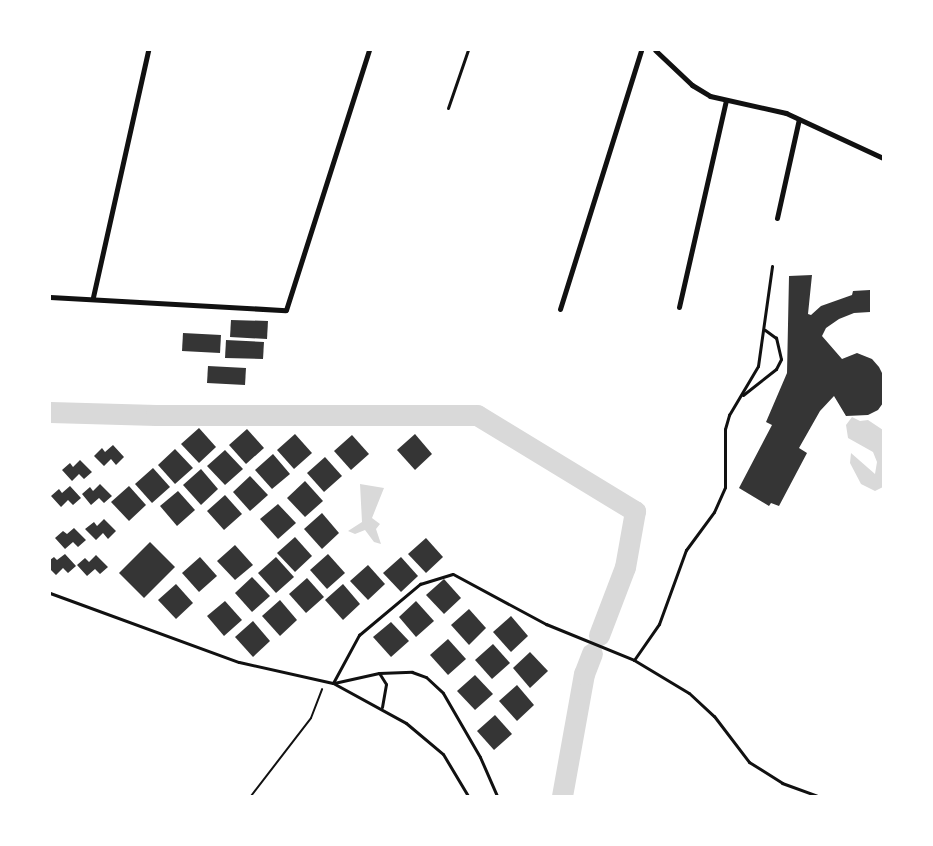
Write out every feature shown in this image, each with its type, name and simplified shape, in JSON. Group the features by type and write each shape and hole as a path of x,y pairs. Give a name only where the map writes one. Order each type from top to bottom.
{"street":[{"path":"93,297 148,50"},
{"path":"50,296 93,297 286,310 369,50"},
{"path":"560,310 641,50"},
{"path":"655,50 692,85 710,96 757,104 799,119 883,158"},
{"path":"679,307 726,100"},
{"path":"777,218 799,119"}],"lane":[{"path":"448,108 468,50"},
{"path":"634,660 659,624 676,572 686,550 714,512 725,487 725,429 729,415 758,366 765,330 772,266"},
{"path":"742,395 776,369 782,359 776,338 765,330"},
{"path":"333,683 359,635 420,584 453,574 546,624 634,660 689,693 714,716 749,762 782,783 817,796"},
{"path":"50,593 106,611 239,662 333,683 382,707 443,754 468,796"},
{"path":"333,683 379,673 412,672 426,677 443,693 480,756 497,796"},
{"path":"379,673 386,684 382,707"}],"path":[{"path":"251,796 311,718 325,682"}],"shaded area":[{"path":"852,417 860,421 868,420 883,430 883,487 875,491 861,484 850,463 851,453 875,474 877,462 873,452 848,438 846,425"},
{"path":"360,484 384,488 372,518 380,524 376,529 381,544 374,542 365,530 355,534 348,531 362,522"}],"building":[{"path":"812,275 808,314 811,315 821,306 852,295 853,291 870,290 870,312 854,313 839,319 826,328 822,336 842,359 857,353 872,359 883,375 883,403 878,410 868,415 846,416 834,396 820,411 799,448 807,453 779,506 771,503 769,506 739,488 772,425 766,422 787,373 789,276"},
{"path":"231,320 268,321 267,339 230,337"},
{"path":"183,333 221,335 220,353 182,351"},
{"path":"226,340 264,342 263,359 225,358"},
{"path":"208,366 246,368 245,385 207,383"},
{"path":"199,428 216,447 199,463 181,444"},
{"path":"247,429 264,448 246,464 229,445"},
{"path":"295,434 312,453 294,469 277,450"},
{"path":"415,434 432,454 415,470 397,450"},
{"path":"352,435 369,454 351,470 334,451"},
{"path":"113,445 124,457 116,465 111,459 104,466 94,456 102,448 105,452"},
{"path":"175,449 193,468 175,484 158,465"},
{"path":"225,450 243,469 225,485 207,466"},
{"path":"273,454 290,474 272,489 255,470"},
{"path":"325,457 342,476 324,492 307,473"},
{"path":"80,460 92,472 84,479 79,474 72,481 62,470 70,463 73,467"},
{"path":"153,468 170,487 152,503 135,484"},
{"path":"201,469 218,489 201,505 183,485"},
{"path":"250,476 268,495 250,511 233,492"},
{"path":"305,481 323,501 305,517 287,498"},
{"path":"100,484 112,496 104,503 99,498 91,505 82,494 90,487 93,491"},
{"path":"70,486 81,498 73,505 68,500 61,507 51,496 59,489 62,493"},
{"path":"129,486 146,505 129,521 111,502"},
{"path":"178,491 195,510 177,526 160,506"},
{"path":"225,495 242,514 224,530 207,511"},
{"path":"278,504 296,523 278,539 260,519"},
{"path":"322,513 339,533 322,549 304,529"},
{"path":"104,519 116,531 108,539 103,533 96,540 85,529 94,522 97,526"},
{"path":"74,528 86,540 78,547 73,542 65,549 55,538 63,531 67,534"},
{"path":"295,537 312,556 295,572 277,553"},
{"path":"426,538 443,557 426,573 408,554"},
{"path":"150,542 175,567 144,598 119,573"},
{"path":"235,545 253,565 235,580 217,561"},
{"path":"65,554 76,566 68,573 63,568 56,575 50,569 50,560 54,557 57,560"},
{"path":"328,554 345,573 327,589 310,570"},
{"path":"96,555 108,567 100,574 95,569 87,576 77,565 85,558 89,562"},
{"path":"200,557 217,576 199,592 182,573"},
{"path":"276,557 294,577 276,593 258,573"},
{"path":"401,557 418,576 401,592 383,573"},
{"path":"368,565 385,584 368,600 350,581"},
{"path":"252,577 270,596 252,612 235,593"},
{"path":"307,578 324,597 306,613 289,594"},
{"path":"444,579 461,598 444,614 426,595"},
{"path":"176,584 193,603 176,619 158,600"},
{"path":"343,584 360,604 343,620 325,600"},
{"path":"280,600 297,620 280,636 262,616"},
{"path":"225,601 242,620 224,636 207,616"},
{"path":"416,601 434,621 416,637 399,617"},
{"path":"469,609 486,628 469,645 451,625"},
{"path":"511,616 528,636 511,652 493,632"},
{"path":"253,621 270,641 253,657 235,637"},
{"path":"391,622 409,641 391,657 373,637"},
{"path":"448,639 466,659 448,675 430,655"},
{"path":"493,644 510,663 492,679 475,660"},
{"path":"530,652 548,671 530,688 513,668"},
{"path":"475,675 493,694 475,710 457,691"},
{"path":"517,685 534,705 517,721 499,701"},
{"path":"495,715 512,734 494,750 477,731"}],"waterway":[{"path":"50,412 156,415 477,415 635,511 625,567 599,635"},
{"path":"562,796 584,674 592,653"}]}
